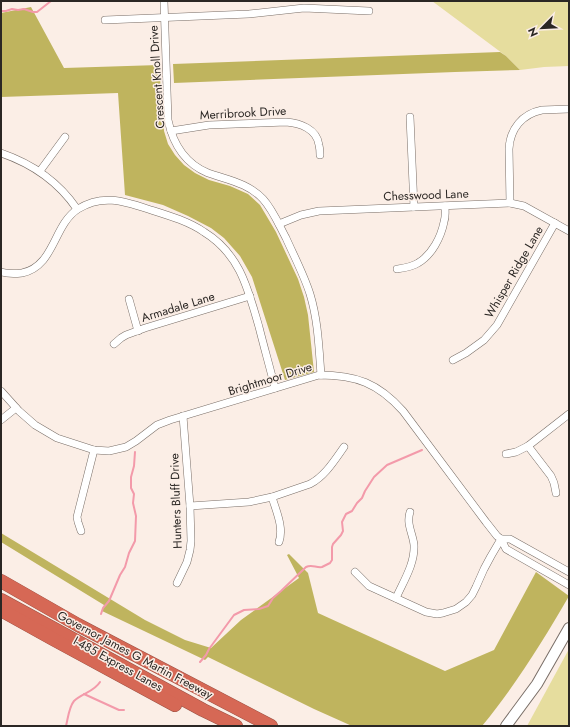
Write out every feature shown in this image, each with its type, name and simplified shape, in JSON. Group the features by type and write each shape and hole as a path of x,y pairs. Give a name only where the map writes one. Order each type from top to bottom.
{"highway":[{"name":"Governor James G Martin Freeway","path":"1,581 78,625 271,726"},
{"name":"I-485 Express Lanes","path":"1,591 67,629 206,703 253,726"},
{"name":"I-485 Express Lanes","path":"1,600 203,710 236,726"},
{"name":"Governor James G Martin Freeway","path":"1,610 215,726"}],"street":[{"name":"Crescent Knoll Drive","path":"164,1 168,120 176,146 187,159 207,172 235,181 250,188 262,198 274,214 301,270 310,295 316,318 321,375"},
{"path":"105,20 249,14 304,8 369,11"},
{"path":"510,203 509,144 512,132 523,118 537,111 569,108"},
{"path":"410,117 414,207"},
{"name":"Merribrook Drive","path":"171,131 209,125 294,122 306,127 315,136 320,146 320,155"},
{"path":"40,171 65,137"},
{"path":"1,153 22,161 40,171 64,191 77,209"},
{"path":"1,272 14,274 26,272 37,266 46,257 68,217 77,209 92,202 112,200 135,205 158,212 195,227 213,238 228,253 244,278 275,388"},
{"name":"Chesswood Lane","path":"279,224 300,215 319,211 510,203 524,206 569,231"},
{"path":"397,269 417,264 429,253 442,232 445,221 445,206"},
{"name":"Whisper Ridge Lane","path":"453,360 484,340 497,325 555,223"},
{"name":"Armadale Lane","path":"114,344 121,338 138,330 250,296"},
{"path":"129,299 138,330"},
{"name":"Brightmoor Drive","path":"1,391 29,421 50,434 68,442 94,450 109,451 120,449 136,441 157,426 170,420 275,388 321,375 344,376 360,380 377,388 391,398 403,411 497,536 502,539 510,539 569,572"},
{"path":"1,420 16,408"},
{"path":"506,454 516,452 528,446 569,414"},
{"name":"Hunters Bluff Drive","path":"177,583 187,562 190,550 191,529 183,416"},
{"path":"528,446 553,479 556,493"},
{"path":"190,506 249,502 272,497 316,482 330,467 344,447"},
{"path":"81,531 77,517 94,450"},
{"path":"272,497 280,525 279,542"},
{"path":"396,598 410,567 413,556 414,545 408,519 410,512"},
{"path":"355,572 369,586 426,612 443,613 456,609 466,602 472,595 484,569 502,539"},
{"name":"Brightmoor Drive","path":"502,539 506,549 569,585"},
{"path":"506,726 537,684 569,628"}],"shaded area":[{"path":"432,1 569,1 569,66 520,70 506,56"},
{"path":"31,7 64,68 159,65 164,131 168,144 175,155 184,165 195,173 209,180 230,186 248,194 260,205 276,232 298,279 304,297 308,315 314,372 285,380 252,277 240,256 224,238 211,228 163,205 125,195 118,93 1,97 1,13"},
{"path":"500,52 520,70 174,83 173,64"},
{"path":"1,533 145,620 185,640 211,648 241,620 299,578 287,555 289,554 308,573 318,613 445,671 494,650 536,572 569,596 528,663 482,726 352,726 208,657 205,660 102,611 104,605 1,542"},
{"path":"569,649 569,726 527,726"}],"waterway":[{"path":"1,11 24,9 37,12 51,1"},
{"path":"200,662 234,615 244,610 259,609 268,606 273,598 306,567 322,567 330,563 332,560 332,547 343,531 342,522 346,514 352,511 362,498 374,477 387,465 422,450"},
{"path":"101,614 103,608 109,601 125,567 129,553 135,541 136,516 133,503 134,494 131,488 131,477 134,466 135,452"},
{"path":"66,726 72,703 95,688 100,682"},
{"path":"84,694 119,710 124,710"}]}
